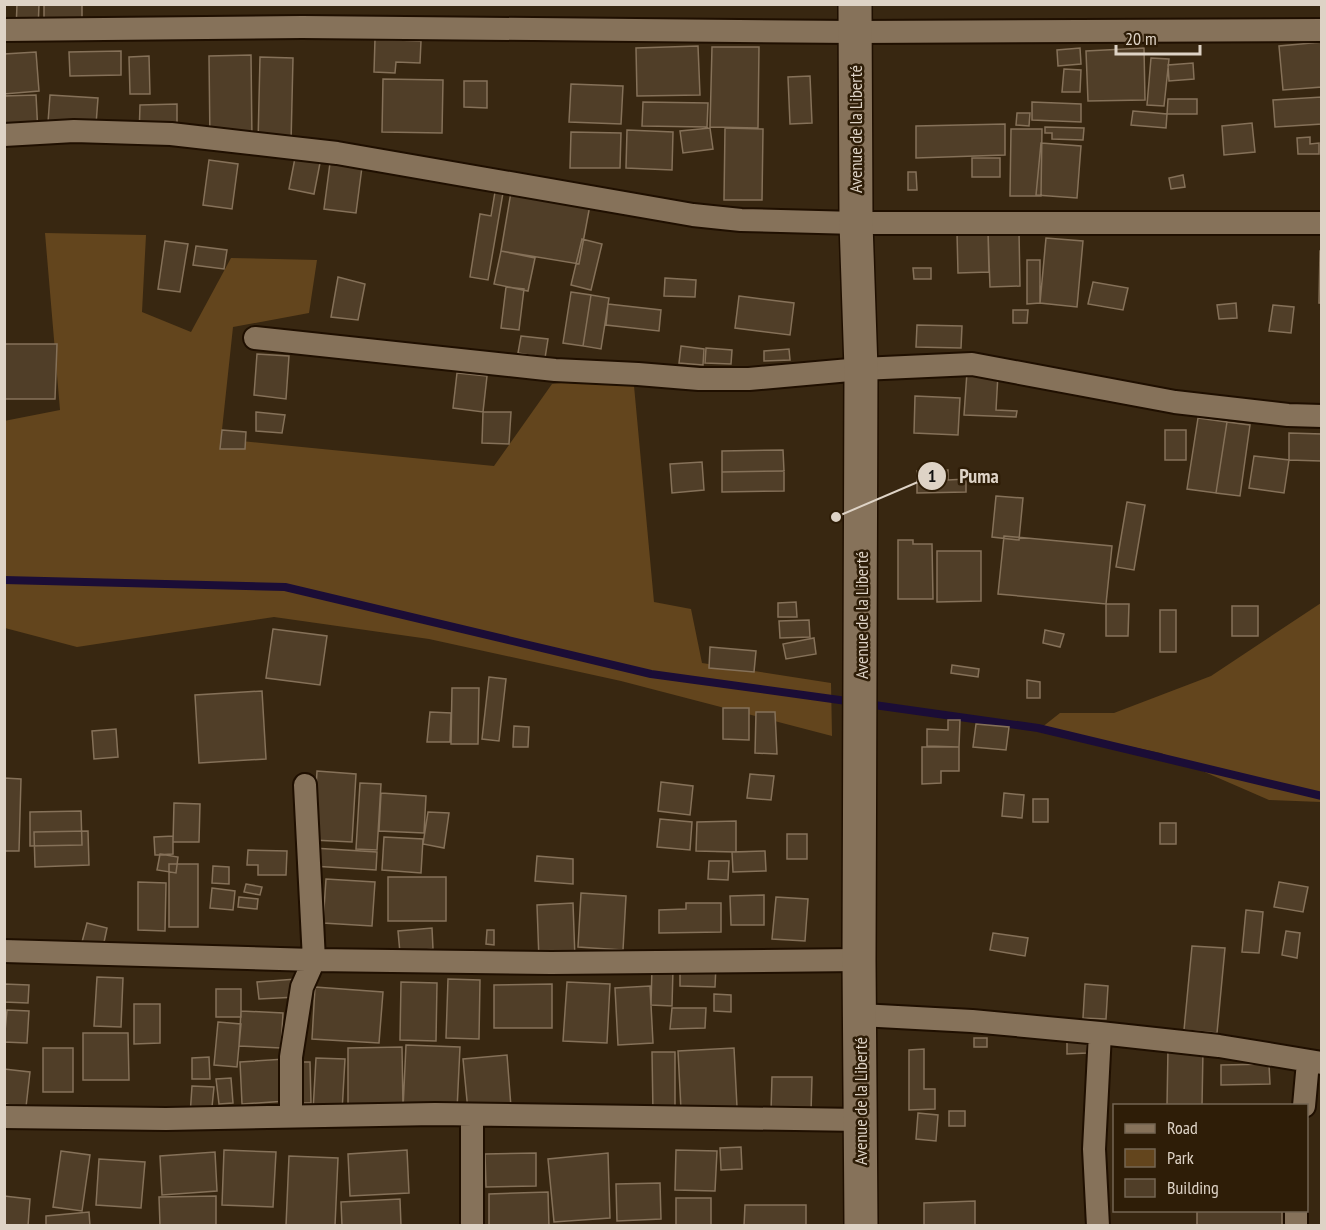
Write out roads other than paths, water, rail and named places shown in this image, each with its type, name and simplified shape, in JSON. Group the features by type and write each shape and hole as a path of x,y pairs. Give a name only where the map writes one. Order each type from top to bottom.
{"street":[{"path":"4,30 855,18 1322,30"},
{"name":"Avenue de la Liberté","path":"855,18 856,223 861,369 859,960 861,1226"},
{"path":"4,135 74,131 171,134 337,153 693,215 741,220 856,223 1322,223"},
{"path":"255,338 555,370 699,379 749,379 861,369 972,364 1175,402 1288,415 1322,416"},
{"path":"291,1116 291,1057 302,987 314,960 305,785"},
{"path":"4,951 314,960 551,963 859,960"},
{"path":"860,1015 972,1021 1100,1033 1220,1046 1315,1063 1305,1104"},
{"path":"1098,1226 1094,1149 1100,1033"},
{"path":"471,1226 472,1115"},
{"path":"4,1117 166,1119 472,1115 861,1120"}],"waterway":[{"path":"4,580 285,587 651,674 854,702"},
{"path":"867,704 1038,728 1322,796"}],"place":[{"name":"Puma","path":"836,517"}]}
